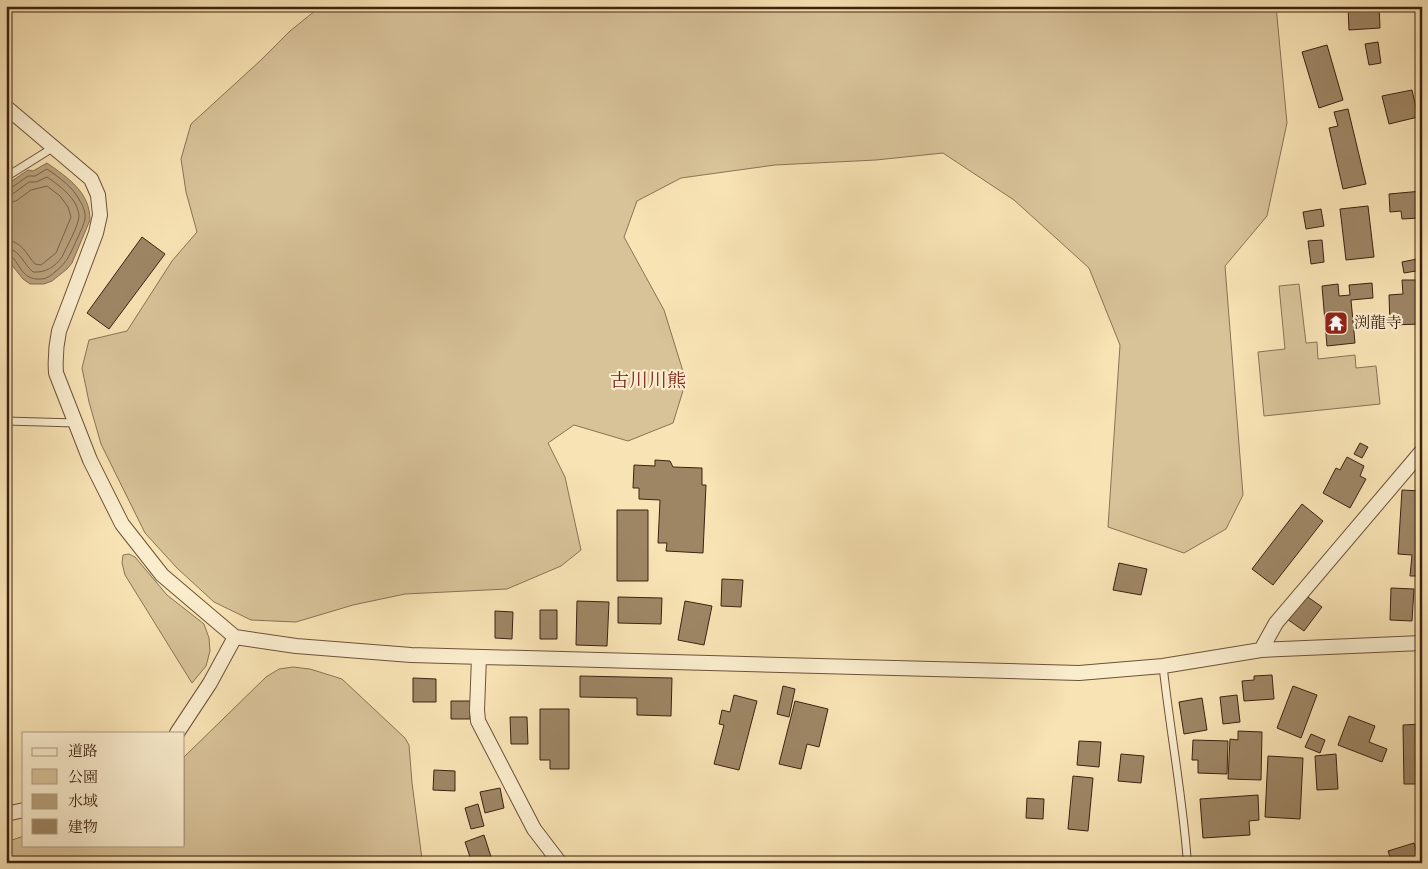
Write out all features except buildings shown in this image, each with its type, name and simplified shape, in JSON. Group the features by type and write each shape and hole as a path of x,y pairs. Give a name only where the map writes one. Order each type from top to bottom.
{"street":[{"path":"6,107 91,179 98,195 100,215 96,234 59,331 55,347 56,373 90,460 122,524 140,549 162,575 235,637 296,646 411,655 1079,673 1163,666 1261,650 1422,643"},
{"path":"1261,650 1276,623 1422,451"},
{"path":"178,732 210,683 235,637"},
{"path":"479,657 476,710 478,721 534,830 560,863"},
{"path":"6,814 22,810"}],"lane":[{"path":"6,177 54,147"},
{"path":"6,422 76,423"},
{"path":"1163,666 1184,822 1187,857 1185,863"}],"green space":[{"path":"321,6 1276,6 1287,123 1267,216 1225,266 1243,495 1226,529 1184,553 1108,527 1120,345 1089,268 1014,200 943,153 876,160 775,165 681,178 637,201 624,237 664,310 686,381 673,423 628,441 574,425 548,443 565,477 581,550 561,566 507,589 405,594 353,605 296,622 251,620 214,602 177,568 145,533 101,444 82,368 89,340 127,331 172,261 197,232 186,192 181,159 191,124 290,31"},
{"path":"1299,284 1306,343 1317,342 1318,359 1355,355 1356,368 1376,366 1380,404 1264,416 1258,352 1285,349 1279,286"},
{"path":"129,554 135,557 167,595 204,624 209,638 210,651 206,666 192,683 125,575 122,563 123,555"},
{"path":"293,667 310,669 342,679 405,738 409,745 422,859 430,863 6,863 6,842 22,837 22,846 185,846 185,756 266,677 279,669"}],"water":[{"path":"47,163 70,180 82,194 89,210 90,220 72,263 67,269 52,281 44,284 30,284 23,279 6,255 9,183 28,170 33,171"}],"place":[{"name":"渕龍寺","path":"1336,323"}],"district":[{"name":"古川川熊","path":"648,381"}]}
